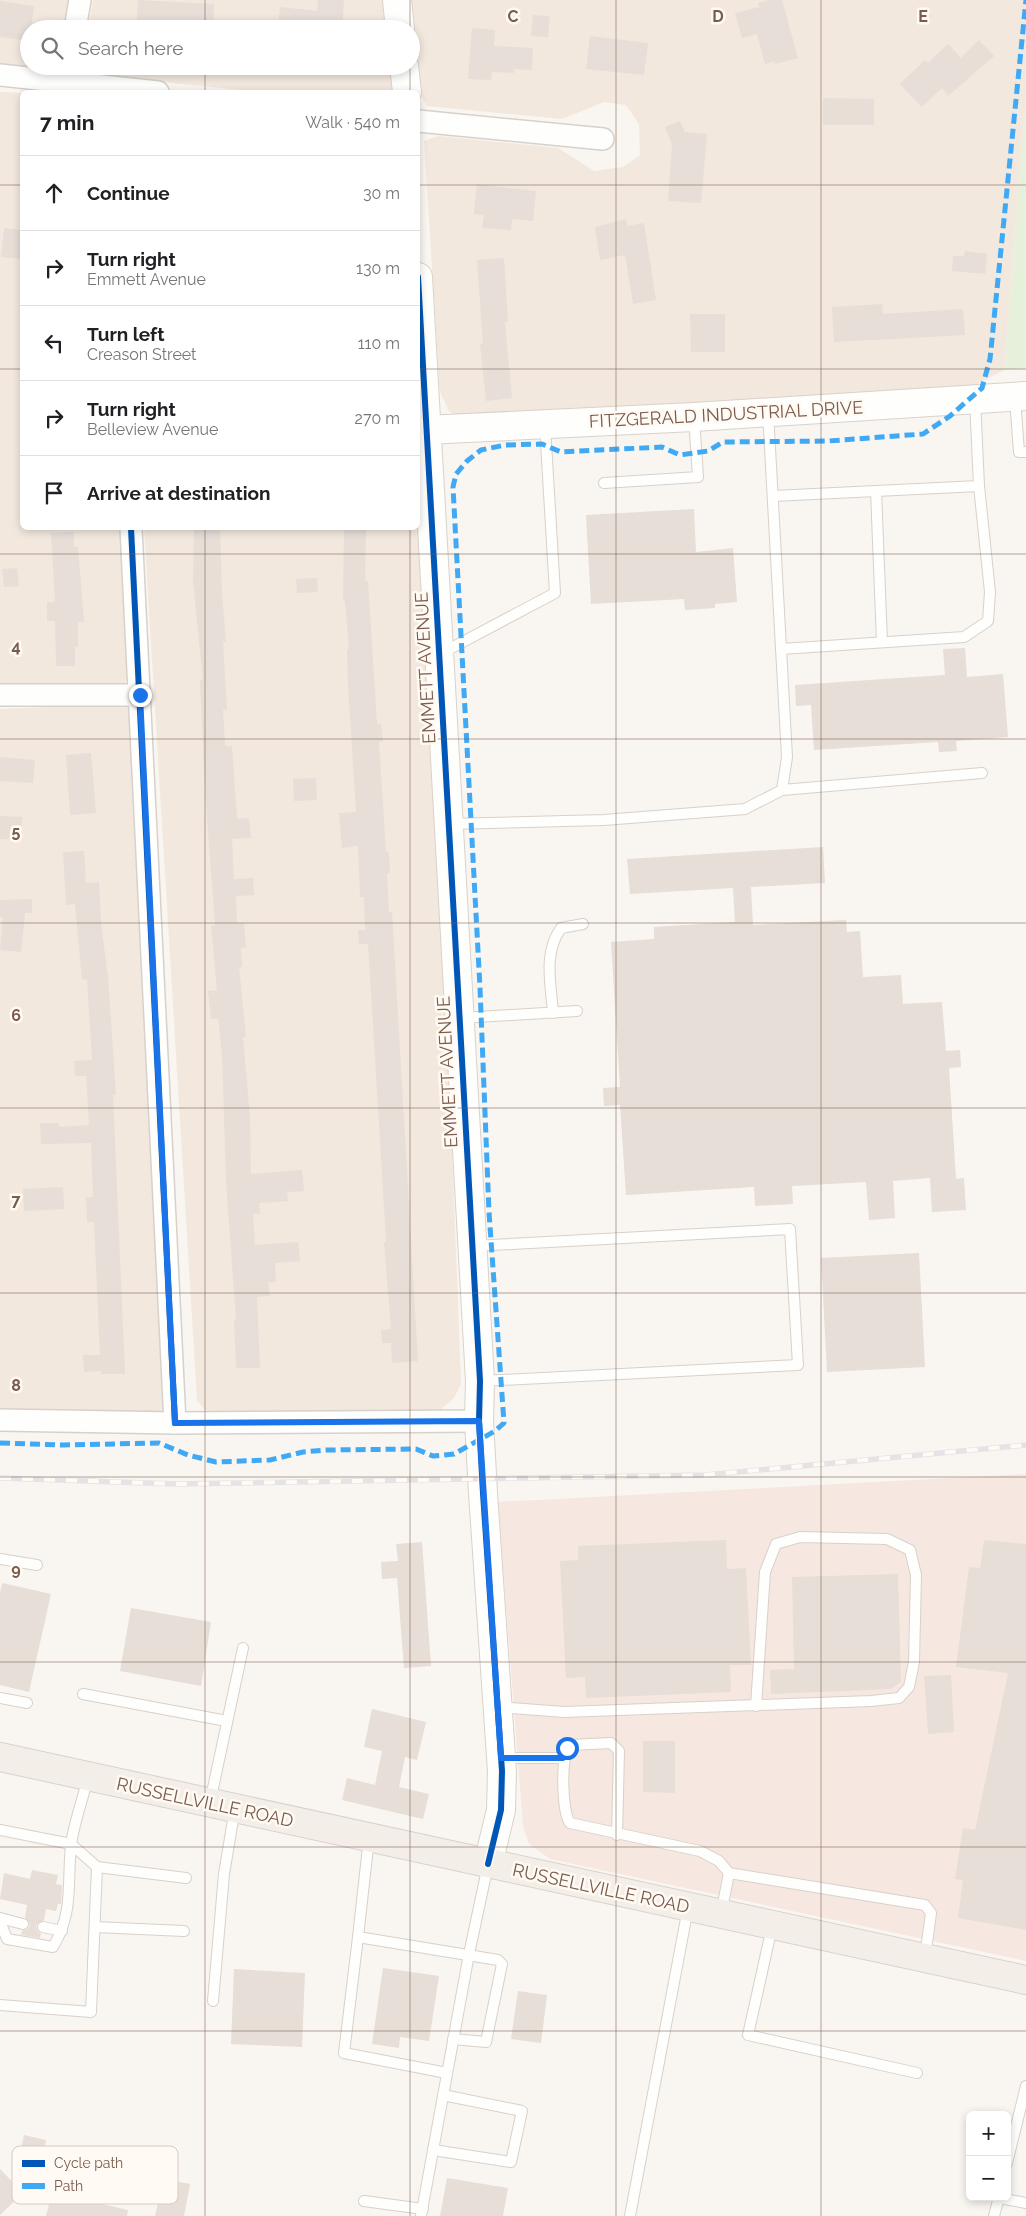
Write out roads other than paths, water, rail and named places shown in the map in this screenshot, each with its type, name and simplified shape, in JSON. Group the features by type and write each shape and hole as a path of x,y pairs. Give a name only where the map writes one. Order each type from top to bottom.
{"main road":[{"name":"RUSSELLVILLE ROAD","path":"0,1757 1026,1980"}],"street":[{"path":"77,20 80,0"},
{"path":"397,0 399,20"},
{"path":"0,75 69,75 109,90"},
{"path":"405,75 406,90"},
{"path":"420,120 603,139"},
{"name":"EMMETT AVENUE","path":"420,321 480,1382 479,1421 501,1758 500,1810 488,1864"},
{"name":"FITZGERALD INDUSTRIAL DRIVE","path":"425,430 694,417 1020,396"},
{"path":"131,530 175,1423"},
{"path":"0,695 140,695"},
{"path":"0,1420 175,1423 479,1421"}],"lane":[{"path":"1020,396 1019,452 1026,452"},
{"path":"781,649 964,637 988,621 990,592 979,486 975,399"},
{"path":"768,412 787,757 782,790"},
{"path":"604,483 698,477 694,417"},
{"path":"439,655 556,593 545,425"},
{"path":"773,496 979,486"},
{"path":"876,491 882,642"},
{"path":"449,824 604,820 745,809 782,790 982,773"},
{"path":"553,1013 549,953 554,938 561,928 582,924"},
{"path":"460,1018 577,1011"},
{"path":"472,1246 790,1229 798,1365 480,1382"},
{"path":"498,1707 564,1712 756,1706 899,1698 909,1687 914,1662 916,1575 910,1550 887,1539 800,1537 776,1544 765,1572 756,1706"},
{"path":"0,1559 37,1565"},
{"path":"214,2001 224,1874 222,1806 227,1721 243,1648"},
{"path":"83,1694 227,1721"},
{"path":"0,1698 27,1703"},
{"path":"617,1835 619,1756 616,1746 611,1743 576,1743 567,1748 563,1758 567,1819 578,1826 617,1835 700,1851 718,1861 729,1873 925,1905 931,1914 925,1958"},
{"path":"501,1758 563,1758"},
{"path":"23,1924 0,1920 7,1940 53,1947 62,1931 70,1897 71,1844 88,1776"},
{"path":"0,1830 71,1844 97,1867 186,1878"},
{"path":"370,1838 343,2051 346,2054 447,2073"},
{"path":"364,2201 422,2213 469,1954 488,1864"},
{"path":"0,2004 91,2012 97,1867"},
{"path":"721,1914 729,1873"},
{"path":"630,2216 688,1907"},
{"path":"772,1925 748,2034 917,2073"},
{"path":"42,1927 62,1931"},
{"path":"95,1927 184,1931"},
{"path":"358,1937 469,1954 498,1960 502,1964 486,2042 453,2039"},
{"path":"1009,2156 1026,2086"},
{"path":"433,2150 511,2162 522,2111 443,2095"},
{"path":"1011,2200 1026,2203"},
{"path":"994,2216 998,2201"}],"railway":[{"path":"0,1478 176,1484 705,1475 1026,1445"}]}
